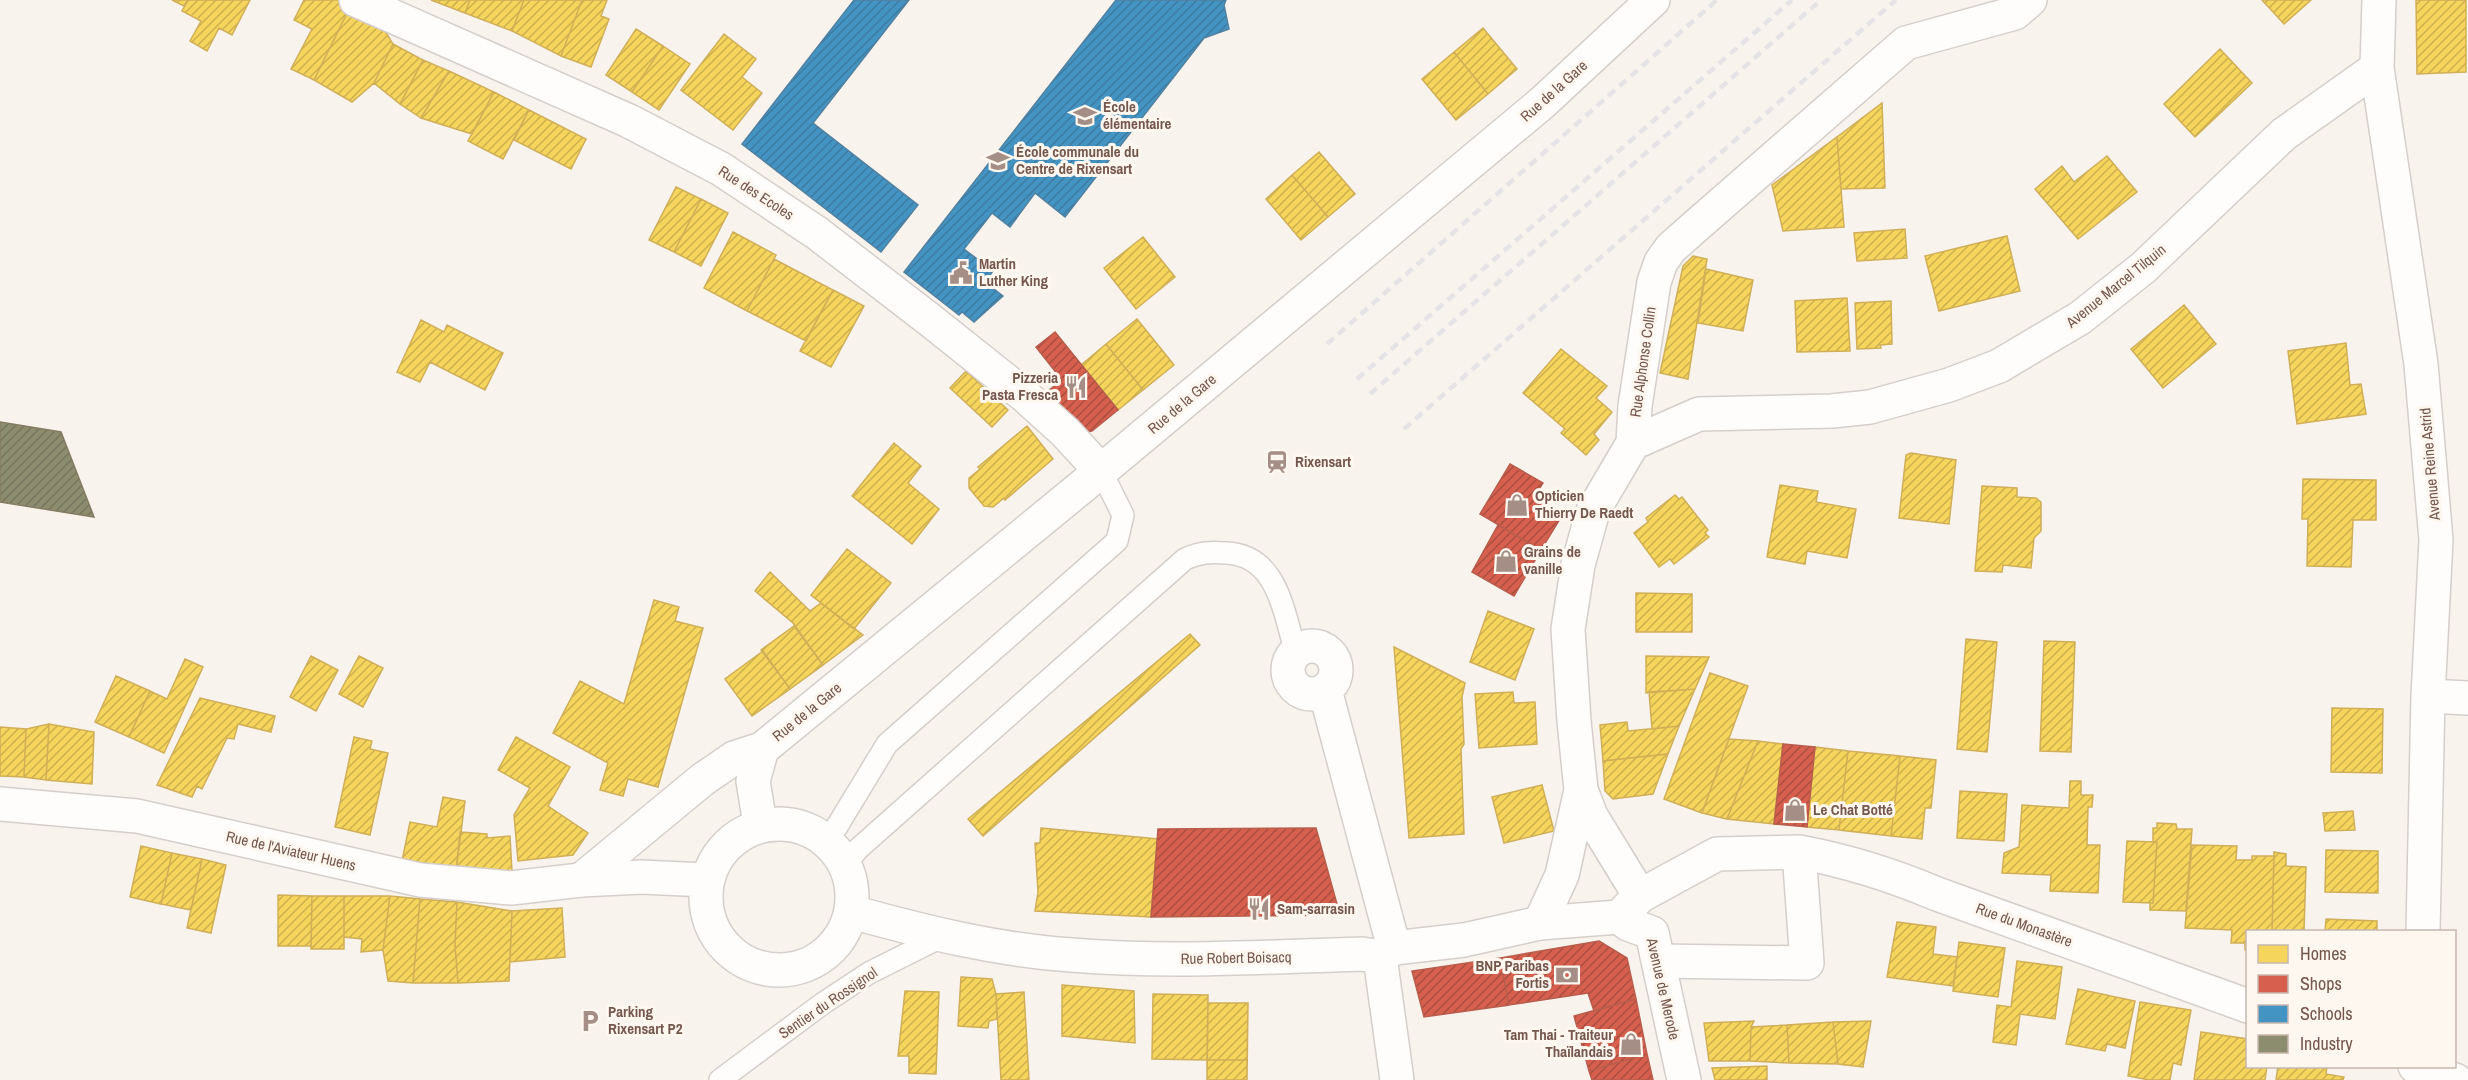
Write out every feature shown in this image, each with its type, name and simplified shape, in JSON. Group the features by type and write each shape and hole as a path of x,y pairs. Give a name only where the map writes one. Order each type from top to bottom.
{"street":[{"name":"Rue des Ecoles","path":"356,0 629,121 721,169 817,233 964,347 1024,395 1065,432 1101,471"},
{"name":"Rue de la Gare","path":"760,824 753,780 762,749 1101,471 1542,103 1653,0"},
{"name":"Rue Alphonse Collin","path":"1630,906 1581,790 1568,629 1578,565 1593,512 1633,443 1635,406 1654,282 1661,262 1671,248 1856,85 1906,44 2015,13 2030,0"},
{"name":"Avenue Reine Astrid","path":"2379,0 2377,68 2421,364 2435,529 2428,696 2423,930"},
{"name":"Avenue Marcel Tilquin","path":"1633,443 1699,414 1832,411 1870,407 1948,385 1999,366 2080,318 2143,268 2284,134 2377,68"},
{"path":"1296,652 1311,646 1319,647 1331,656 1335,663 1335,678 1325,690 1387,952 1397,1080"},
{"path":"2428,696 2468,698"},
{"path":"582,880 702,780 734,758 762,749"},
{"path":"1540,923 1562,875 1581,790"},
{"name":"Rue de l'Aviateur Huens","path":"0,804 137,816 420,880 511,888 582,880 641,877 706,880"},
{"path":"760,824 783,824 806,829 821,839 832,847 845,865 854,891 852,912 841,939 819,958 795,969 770,970 745,962 722,945 709,913 706,880 723,849 745,830 760,824"},
{"path":"1659,961 1807,963 1799,852"},
{"name":"Rue du Monastère","path":"1630,906 1717,854 1799,852 1837,859 1889,873 1937,894 2246,1006"},
{"name":"Rue Robert Boisacq","path":"852,912 943,936 1081,956 1163,960 1387,952 1630,906"},
{"name":"Avenue de Merode","path":"1630,906 1628,924 1652,933 1684,1080"},
{"path":"2421,1068 2455,1080"}],"lane":[{"path":"821,839 836,828 887,744 1117,541 1123,515 1101,471"},
{"path":"845,865 858,849 1185,559 1202,552 1239,553 1258,562 1273,579 1296,652"},
{"name":"Sentier du Rossignol","path":"720,1080 822,1004 869,973 943,936"}],"building: Homes":[{"path":"172,0 188,0 184,6"},
{"path":"188,0 250,0 232,35 219,28 207,51 190,41 201,21 182,11"},
{"path":"304,0 346,0 352,3 314,80 291,69 312,29 294,20"},
{"path":"431,0 470,0 465,13"},
{"path":"470,0 524,0 512,31 465,13"},
{"path":"524,0 582,0 561,56 512,31"},
{"path":"582,0 607,0 601,16 609,19 591,67 561,56"},
{"path":"2262,0 2311,0 2284,24"},
{"path":"2416,0 2466,0 2466,72 2417,74"},
{"path":"352,3 377,18 393,44 374,83 352,102 314,80"},
{"path":"1483,28 1517,69 1488,94 1454,52"},
{"path":"636,29 663,46 632,92 606,75"},
{"path":"724,34 756,59 742,77 762,93 733,130 681,90"},
{"path":"393,44 423,60 400,104 374,83"},
{"path":"663,46 690,64 659,110 632,92"},
{"path":"2220,49 2252,83 2195,137 2164,104"},
{"path":"1454,52 1488,94 1456,120 1422,79"},
{"path":"423,60 449,71 421,118 400,104"},
{"path":"449,71 494,92 472,134 421,118"},
{"path":"494,92 529,110 503,159 468,141"},
{"path":"1882,103 1885,188 1841,189 1837,137"},
{"path":"529,110 586,139 571,169 514,140"},
{"path":"1837,137 1844,227 1783,231 1772,185"},
{"path":"1319,152 1355,194 1328,217 1292,175"},
{"path":"2107,156 2137,192 2078,239 2035,189 2062,166 2074,182"},
{"path":"1292,175 1328,217 1301,240 1266,199"},
{"path":"676,187 701,199 674,252 649,240"},
{"path":"701,199 728,213 701,266 674,252"},
{"path":"1905,229 1907,258 1857,261 1854,233"},
{"path":"733,232 776,255 747,311 704,288"},
{"path":"2007,236 2020,291 1939,311 1925,256"},
{"path":"1143,237 1175,277 1136,309 1104,268"},
{"path":"1693,256 1707,259 1688,379 1660,373 1683,266"},
{"path":"774,259 833,290 806,341 747,311"},
{"path":"1706,269 1753,280 1743,331 1698,323"},
{"path":"833,290 864,306 831,367 800,351"},
{"path":"1847,298 1850,351 1797,352 1795,301"},
{"path":"1891,301 1892,344 1880,345 1881,348 1857,349 1855,303"},
{"path":"2184,305 2216,344 2163,388 2131,349"},
{"path":"1137,319 1174,365 1143,390 1106,344"},
{"path":"421,320 444,332 447,325 503,353 485,390 430,362 420,382 397,372"},
{"path":"2346,343 2350,385 2361,384 2366,414 2297,424 2288,351"},
{"path":"1106,344 1143,390 1118,410 1081,365"},
{"path":"1561,349 1607,386 1596,398 1612,412 1594,434 1599,440 1586,455 1561,433 1565,429 1523,393"},
{"path":"966,371 1008,410 992,427 950,388"},
{"path":"1027,426 1053,459 1005,500 1004,498 993,507 984,506 969,488 969,478 980,469 978,467"},
{"path":"894,443 921,466 908,483 939,509 912,544 852,496"},
{"path":"1911,453 1956,460 1949,524 1899,518 1906,455"},
{"path":"2303,479 2376,480 2376,520 2353,520 2351,567 2307,566 2308,519 2302,519"},
{"path":"1780,485 1818,491 1816,502 1856,509 1847,558 1807,551 1805,564 1767,557"},
{"path":"1982,486 2017,488 2017,497 2036,498 2041,502 2041,531 2034,538 2031,568 2003,565 2002,572 1975,571"},
{"path":"1675,495 1679,499 1682,497 1708,530 1705,533 1709,537 1674,564 1670,559 1659,567 1634,533 1648,522 1646,518"},
{"path":"847,549 891,583 854,629 811,595"},
{"path":"770,572 810,611 821,603 863,635 823,665 793,623 755,591"},
{"path":"1636,593 1692,594 1692,632 1636,632"},
{"path":"654,600 679,607 675,621 703,628 658,787 628,779 623,796 600,790 608,763 553,733 580,681 624,704"},
{"path":"1488,611 1534,629 1515,680 1470,662"},
{"path":"794,626 823,665 790,689 761,650"},
{"path":"1190,634 1200,645 983,836 968,819"},
{"path":"1966,639 1997,642 1987,752 1957,749"},
{"path":"2044,641 2075,642 2071,752 2040,751"},
{"path":"1394,647 1465,683 1462,697 1464,744 1461,749 1464,834 1409,838"},
{"path":"763,651 790,689 752,716 725,679"},
{"path":"311,656 338,670 316,711 290,697"},
{"path":"359,656 383,668 363,707 339,694"},
{"path":"1646,656 1709,657 1695,689 1646,693"},
{"path":"185,659 203,667 164,753 129,737 150,691 167,699"},
{"path":"1710,673 1748,686 1702,813 1664,799"},
{"path":"116,676 150,691 129,737 95,722"},
{"path":"1695,689 1679,726 1652,729 1649,692"},
{"path":"1513,692 1514,703 1535,702 1537,744 1479,748 1475,694"},
{"path":"200,698 275,716 271,732 238,724 234,739 227,738 202,789 197,786 192,797 157,785"},
{"path":"2332,708 2383,709 2382,773 2331,772"},
{"path":"1627,722 1628,731 1679,726 1668,754 1603,761 1600,725"},
{"path":"49,724 46,780 24,777 26,729"},
{"path":"49,724 94,732 92,784 46,780"},
{"path":"0,727 26,729 24,777 0,776"},
{"path":"354,737 372,741 370,749 388,753 370,835 335,827"},
{"path":"516,737 570,767 548,806 588,833 573,855 518,861 514,815 530,788 498,770"},
{"path":"1729,739 1758,741 1727,819 1702,813"},
{"path":"1758,741 1783,744 1774,824 1727,819"},
{"path":"1815,747 1848,751 1839,830 1807,827"},
{"path":"1848,751 1900,756 1891,836 1839,830"},
{"path":"1668,754 1653,794 1613,799 1605,791 1603,761"},
{"path":"1900,756 1936,760 1931,808 1925,808 1922,839 1891,836"},
{"path":"2070,781 2081,781 2081,795 2093,795 2092,807 2088,807 2087,845 2100,845 2098,893 2050,891 2051,875 2002,873 2004,853 2019,847 2022,805 2069,808"},
{"path":"1542,785 1554,831 1504,843 1492,797"},
{"path":"1960,791 2007,794 2004,841 1957,838"},
{"path":"443,797 465,801 456,871 402,861 410,822 437,827"},
{"path":"2353,811 2355,830 2325,831 2323,813"},
{"path":"2157,823 2176,824 2177,829 2192,829 2186,911 2150,910 2150,903 2153,903 2157,842 2153,842 2153,828 2157,828"},
{"path":"1041,828 1158,839 1151,917 1035,911 1038,892 1035,843 1040,843"},
{"path":"460,832 487,834 487,838 510,836 512,872 456,871"},
{"path":"2127,841 2157,842 2153,903 2123,902"},
{"path":"2192,845 2237,846 2236,860 2252,860 2252,856 2274,856 2272,930 2246,930 2245,950 2245,943 2231,943 2232,930 2185,928"},
{"path":"141,846 172,853 161,904 130,897"},
{"path":"2326,850 2378,851 2378,893 2325,892"},
{"path":"2274,852 2286,854 2286,866 2306,867 2304,930 2272,930"},
{"path":"172,853 202,859 191,910 161,904"},
{"path":"202,859 226,865 211,933 187,928"},
{"path":"278,895 312,896 311,946 278,946"},
{"path":"312,896 344,896 344,949 311,949"},
{"path":"344,896 390,896 383,950 361,952 362,939 344,937"},
{"path":"390,896 420,899 413,983 388,981 383,950"},
{"path":"420,899 457,902 455,945 458,983 413,983"},
{"path":"457,902 512,911 509,981 458,983 455,945"},
{"path":"562,908 565,957 510,962 512,911"},
{"path":"2326,919 2377,921 2377,930 2325,930"},
{"path":"1897,922 1936,927 1933,954 1957,957 1953,986 1887,977"},
{"path":"1959,942 2005,948 1998,997 1953,991"},
{"path":"2017,961 2062,967 2055,1019 2020,1014 2016,1045 1993,1042 1997,1005 2011,1007"},
{"path":"961,977 992,979 996,994 997,1019 989,1021 988,1028 958,1026"},
{"path":"1062,985 1134,991 1135,1043 1062,1036"},
{"path":"2078,989 2135,1001 2125,1048 2107,1044 2105,1051 2066,1044"},
{"path":"905,991 939,992 936,1074 909,1073 909,1056 898,1056"},
{"path":"1024,992 1029,1080 1001,1080 996,994"},
{"path":"1153,994 1208,995 1207,1060 1152,1059"},
{"path":"2140,1002 2191,1010 2181,1065 2173,1063 2170,1080 2149,1080 2128,1076"},
{"path":"1208,1003 1248,1003 1247,1080 1207,1080"},
{"path":"1208,1003 1248,1003 1247,1060 1207,1060"},
{"path":"1754,1021 1751,1027 1750,1061 1709,1061 1704,1023"},
{"path":"1871,1021 1863,1067 1838,1064 1833,1022"},
{"path":"1833,1022 1838,1064 1789,1063 1787,1025"},
{"path":"1787,1025 1789,1063 1750,1061 1751,1027"},
{"path":"2201,1032 2246,1039 2246,1068 2267,1068 2265,1080 2194,1080"},
{"path":"1207,1060 1247,1060 1247,1080 1207,1080"},
{"path":"1767,1066 1767,1080 1715,1080 1712,1068"},
{"path":"2278,1068 2327,1068 2326,1074 2344,1077 2343,1080 2276,1080"}],"building: Shops":[{"name":"Pizzeria Pasta Fresca","path":"1055,332 1118,410 1092,431 1082,432 1044,394 1062,380 1036,347"},
{"name":"Opticien Thierry De Raedt","path":"1510,464 1543,483 1534,497 1563,514 1541,550 1480,514"},
{"name":"Grains de vanille","path":"1498,525 1541,550 1514,596 1472,572"},
{"path":"1783,744 1815,747 1807,827 1774,824"},
{"path":"1316,828 1340,915 1151,917 1158,829"},
{"name":"BNP Paribas Fortis","path":"1599,941 1627,958 1636,999 1594,1011 1588,993 1509,1005 1500,958"},
{"path":"1500,958 1509,1005 1424,1017 1412,971"},
{"path":"1636,999 1647,1054 1589,1071 1574,1016"},
{"path":"1647,1054 1653,1080 1592,1080 1589,1071"}],"building: Schools":[{"path":"854,0 909,0 813,123 918,205 881,252 742,144"},
{"name":"École élémentaire","path":"1116,0 1226,0 1224,5 1229,29 1204,38 1065,217 1035,193 1010,227 992,213 964,249 993,271 985,282 1003,296 974,322 962,312 959,315 904,272"}],"building: Industry":[{"path":"0,422 61,432 94,517 0,502"}],"railway":[{"path":"1327,344 1717,0"},
{"path":"1357,379 1792,0"},
{"path":"1370,394 1821,0"},
{"path":"1404,429 1896,0"}],"place":[{"name":"École élémentaire","path":"1085,116"},
{"name":"École communale du Centre de Rixensart","path":"998,161"},
{"name":"Martin Luther King","path":"961,273"},
{"name":"Pizzeria Pasta Fresca","path":"1076,387"},
{"name":"Rixensart","path":"1277,462"},
{"name":"Opticien Thierry De Raedt","path":"1517,505"},
{"name":"Grains de vanille","path":"1506,561"},
{"name":"Le Chat Botté","path":"1795,810"},
{"name":"Sam-sarrasin","path":"1259,909"},
{"name":"BNP Paribas Fortis","path":"1567,975"},
{"name":"Parking Rixensart P2","path":"590,1021"},
{"name":"Tam Thai - Traiteur Thaïlandais","path":"1631,1044"}]}
